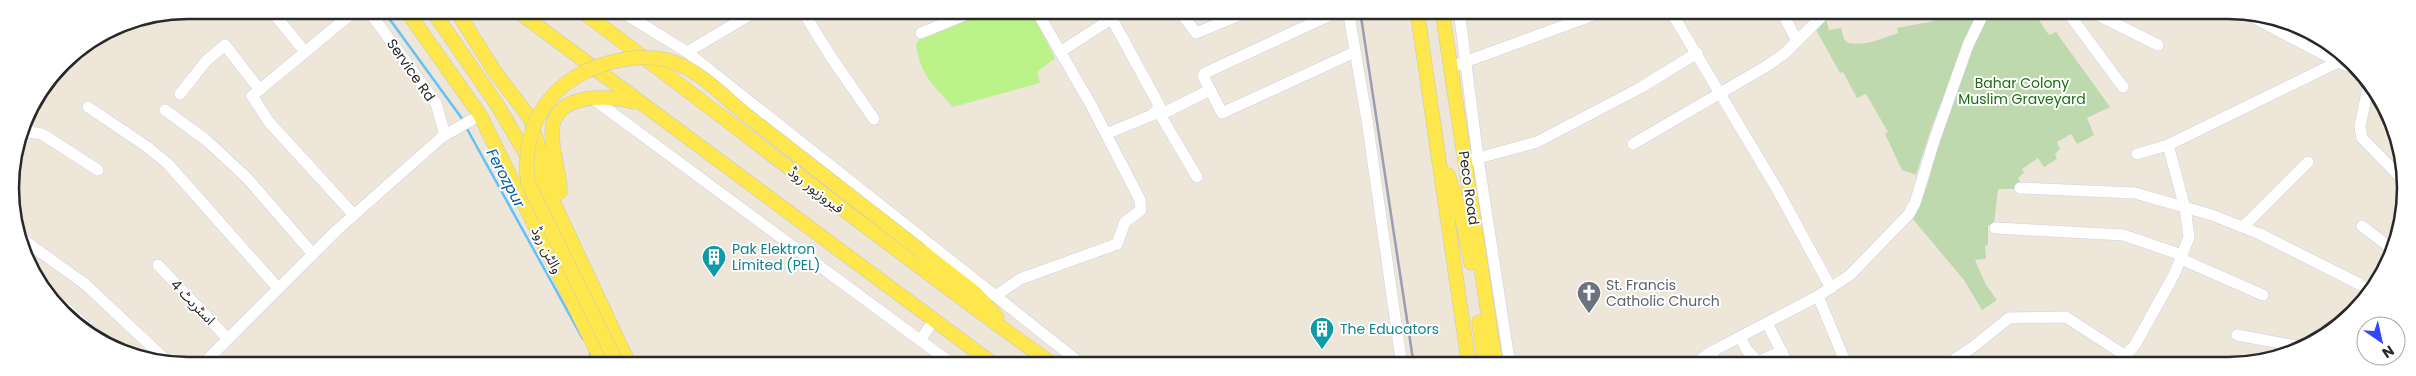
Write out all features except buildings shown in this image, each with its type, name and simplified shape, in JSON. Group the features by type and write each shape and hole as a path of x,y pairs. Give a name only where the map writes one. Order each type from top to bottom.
{"main road":[{"name":"والٹن روڈ","path":"413,19 480,115 600,357"},
{"path":"422,19 466,80 464,90"},
{"name":"والٹن روڈ","path":"438,19 514,133 563,222 626,357"},
{"path":"462,19 495,72 530,118 540,152 560,192"},
{"path":"528,19 984,357"},
{"name":"فیروزپور روڈ","path":"592,19 692,92 832,203 1042,357"},
{"name":"Peco Road","path":"1418,19 1468,357"},
{"name":"Peco Road","path":"1443,19 1451,67 1471,160 1495,357"},
{"path":"614,357 528,183 525,166 530,133 541,110 553,94 572,78 590,70 635,56 647,56 680,65 701,77 740,110 975,293 1020,341"},
{"path":"563,222 552,133 554,121 564,108 578,100 618,98 640,103"},
{"path":"1436,138 1462,218 1470,256 1484,357"}],"street":[{"path":"278,19 305,52"},
{"path":"345,19 252,96 269,122 354,215"},
{"name":"Service Rd","path":"375,19 436,103 445,135"},
{"path":"634,19 687,52 1073,357"},
{"path":"687,52 743,19"},
{"path":"808,19 831,57 874,119"},
{"path":"921,33 954,19"},
{"path":"997,296 1020,279 1117,244 1126,222 1141,210 1140,200 1106,134 1041,19"},
{"path":"1060,52 1112,19 1160,107 1159,113 1197,177"},
{"path":"1186,19 1196,33 1230,19"},
{"path":"1322,19 1205,73 1204,76 1210,90 1222,112 1355,52"},
{"path":"1350,19 1370,138 1401,357"},
{"path":"1460,19 1466,61 1471,160 1509,357"},
{"path":"1451,67 1582,19"},
{"path":"1676,19 1720,92 1830,288"},
{"path":"1786,19 1797,41"},
{"path":"1633,144 1770,64 1819,19"},
{"path":"1704,357 1740,336 1818,296 1850,275 1909,214 1915,203 1934,141 1968,46 1981,19"},
{"path":"2073,19 2123,87"},
{"path":"2106,19 2158,46"},
{"path":"2262,23 2343,64"},
{"path":"180,94 206,61 225,45 260,90"},
{"path":"1471,160 1537,142 1640,88 1697,53"},
{"path":"2137,154 2168,145 2338,62"},
{"path":"1106,134 1210,90"},
{"path":"2370,95 2360,126 2362,138 2397,174"},
{"path":"592,98 943,357"},
{"path":"88,108 146,146 168,164 278,288"},
{"path":"165,110 206,140 246,177 313,254"},
{"path":"210,357 354,215 445,135 480,115"},
{"path":"29,132 42,134 98,170"},
{"path":"1958,357 1973,348 2009,318 2066,317 2126,356 2135,345 2176,273 2190,237 2185,208 2168,145"},
{"path":"2243,227 2308,162"},
{"path":"2020,188 2135,194 2212,215 2243,227 2365,287"},
{"path":"2362,226 2387,245"},
{"path":"1996,228 2123,235 2182,257 2263,294"},
{"path":"29,244 85,284 160,355"},
{"name":"اسٹریٹ 4","path":"158,265 228,338"},
{"path":"1818,296 1843,357"},
{"path":"921,339 934,320"},
{"path":"1767,323 1785,357"},
{"path":"2237,335 2290,345"},
{"path":"1740,336 1750,357"},
{"path":"1492,341 1506,339"},
{"path":"1769,357 1782,351"},
{"path":"1711,352 1714,357"}],"green space":[{"path":"964,19 1036,19 1055,58 1037,72 1040,83 953,107 924,72 916,44 922,36"},
{"path":"1826,19 1829,30 1841,28 1844,39 1848,43 1855,44 1868,43 1898,33 1897,28 1934,21 1934,19 1976,19 1933,123 1916,175 1902,170 1885,134 1888,132 1866,94 1857,98 1843,72 1840,73 1815,28"},
{"name":"Bahar Colony Muslim Graveyard","path":"1987,19 2038,19 2049,35 2056,32 2110,107 2087,118 2094,135 2077,144 2071,134 2057,142 2060,149 2055,154 2057,159 2044,167 2038,158 2022,169 2024,173 2018,178 2021,183 2015,189 1998,189 1994,224 1988,225 1988,245 1985,246 1986,259 1975,260 1986,285 1997,300 1982,310 1964,280 1912,218 1927,186 1952,100"}],"waterway":[{"name":"Ferozpur","path":"390,19 463,120"},
{"name":"Ferozpur","path":"466,127 583,339"},
{"name":"Ferozpur","path":"590,353 592,357"}],"railway":[{"path":"1361,19 1413,357"}],"place":[{"name":"Pak Elektron Limited (PEL)","path":"714,278"},
{"name":"St. Francis Catholic Church","path":"1589,314"},
{"name":"The Educators","path":"1322,350"}]}
